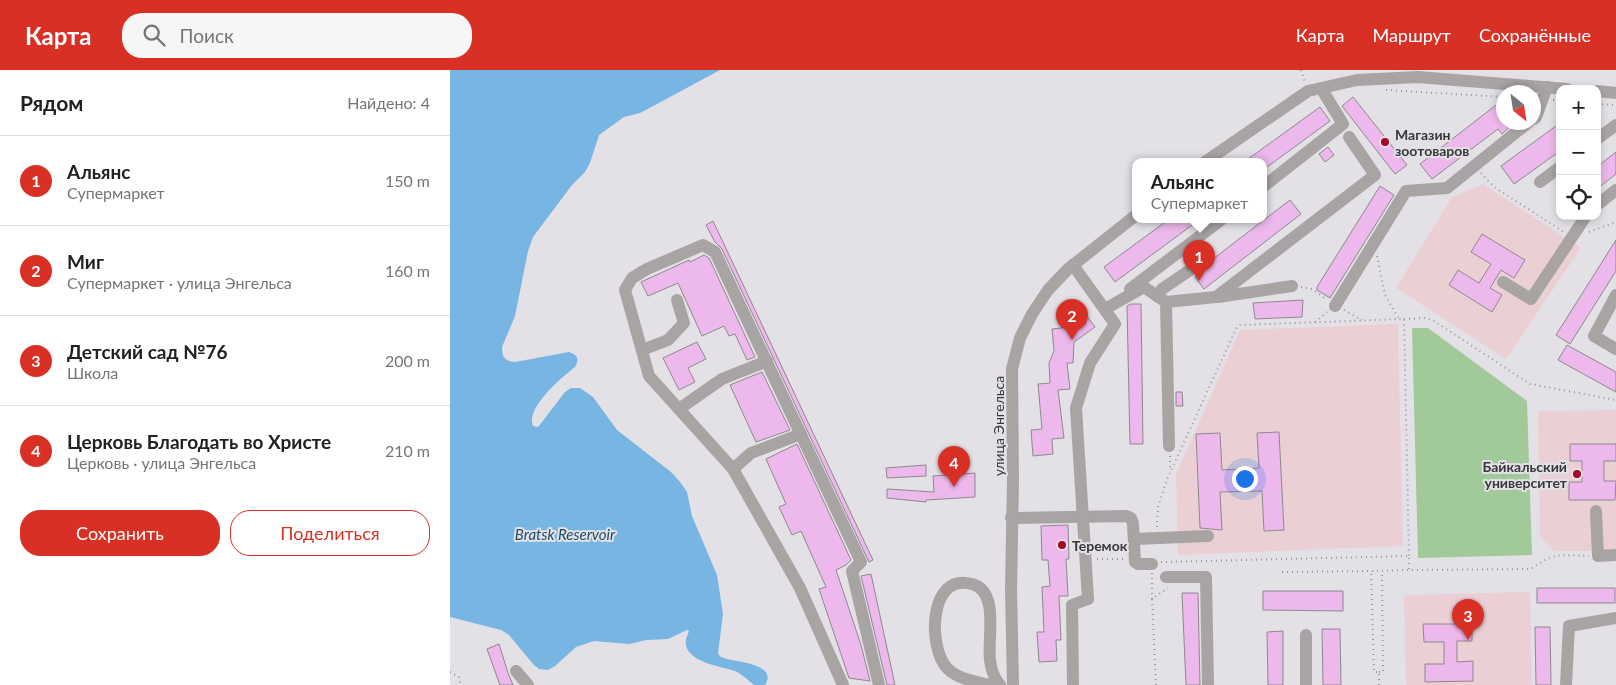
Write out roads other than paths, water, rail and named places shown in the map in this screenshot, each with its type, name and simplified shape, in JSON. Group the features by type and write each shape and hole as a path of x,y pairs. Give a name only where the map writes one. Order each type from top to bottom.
{"street":[{"path":"1341,84 1344,70"},
{"path":"1211,158 1308,91 1357,80 1418,77 1556,88"},
{"path":"1541,103 1547,87"},
{"path":"1267,184 1343,124 1322,88"},
{"path":"1601,91 1616,93"},
{"path":"1601,136 1616,125"},
{"path":"1336,306 1406,191 1447,188 1518,130"},
{"path":"1216,297 1375,175 1349,137"},
{"path":"1540,182 1556,170"},
{"path":"1601,201 1616,190"},
{"name":"улица Энгельса","path":"1013,685 1011,518 1013,480 1012,369 1014,361 1020,338 1032,314 1048,290 1073,265 1132,218"},
{"path":"1503,282 1531,299 1584,220"},
{"path":"1104,309 1216,223"},
{"path":"843,685 800,588 734,469 650,376 625,290 632,278 646,269 703,245 715,252 861,562 852,571 879,685"},
{"path":"1169,446 1162,289 1204,260"},
{"path":"1073,265 1115,324 1090,362 1076,408 1088,599 1072,604 1073,685"},
{"path":"1104,309 1144,287 1162,299 1216,297 1292,286"},
{"path":"1616,295 1594,336 1616,349"},
{"path":"642,350 668,340 684,323 677,300"},
{"path":"679,409 722,378 767,361"},
{"path":"734,469 751,453 801,434"},
{"path":"1596,511 1598,556 1616,555"},
{"path":"1011,518 1126,516 1131,518 1133,524 1135,559 1138,564 1152,564"},
{"path":"1134,539 1208,536"},
{"path":"1166,577 1206,577 1208,685"},
{"path":"989,685 955,674 941,660 938,651 936,620 938,601 942,593 956,584 974,584 986,594 990,610 990,660 992,672 1000,685"},
{"path":"1566,685 1569,626 1616,618"},
{"path":"1306,635 1306,685"},
{"path":"516,672 528,685"}],"water":[{"name":"Bratsk Reservoir","path":"450,70 720,70 640,113 624,117 599,135 585,172 572,185 533,237 528,251 515,316 502,351 505,358 515,362 569,352 577,357 575,367 546,393 534,410 533,426 539,426 565,392 571,388 580,388 593,397 617,430 671,472 680,482 687,492 692,516 717,575 723,614 718,653 723,658 761,668 766,672 768,678 765,685 754,685 743,675 735,671 712,665 696,658 686,647 689,631 687,630 668,639 646,640 629,644 594,641 576,647 548,670 539,669 533,664 509,635 501,630 450,617"}],"place":[{"name":"Магазин зоотоваров","path":"1385,142"},
{"name":"Альянс","path":"1199,281"},
{"name":"Миг","path":"1072,340"},
{"name":"Байкальский университет","path":"1577,474"},
{"name":"Церковь Благодать во Христе","path":"954,487"},
{"name":"Теремок","path":"1062,545"},
{"name":"Детский сад №76","path":"1468,640"}]}
